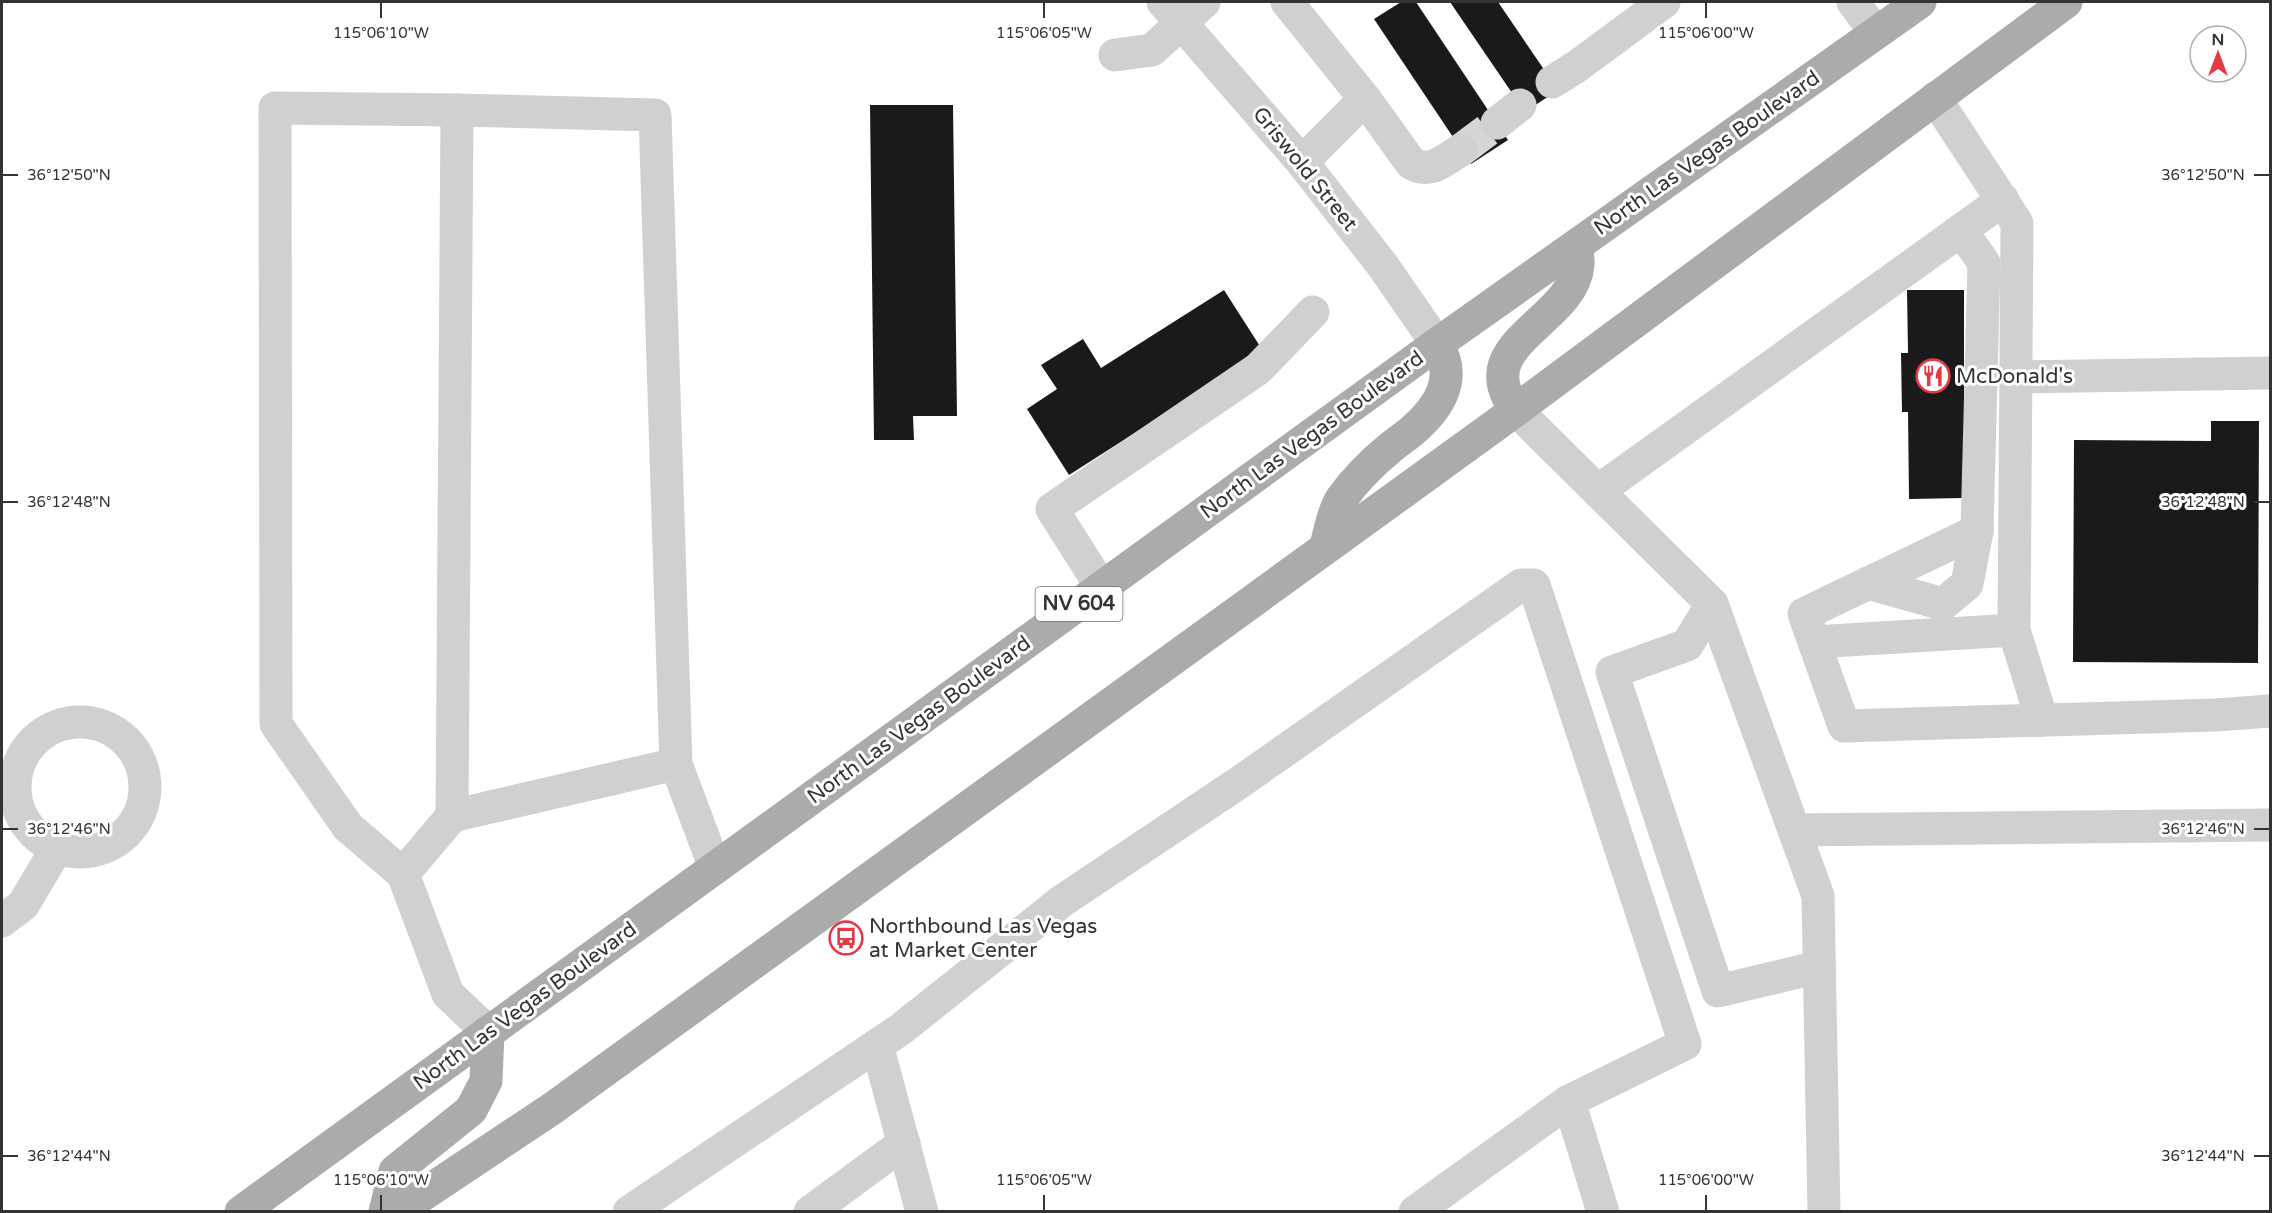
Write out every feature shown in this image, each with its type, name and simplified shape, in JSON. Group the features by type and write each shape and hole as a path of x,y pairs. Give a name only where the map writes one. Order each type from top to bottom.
{"main road":[{"name":"North Las Vegas Boulevard","path":"241,1212 1437,344 1920,2"},
{"path":"397,1212 553,1108 1516,410 2066,2"},
{"path":"1516,410 1507,399 1503,387 1508,356 1516,343 1563,297 1578,265 1576,246"},
{"path":"1326,546 1341,499 1391,447 1413,431 1434,407 1445,388 1446,358 1437,344"},
{"path":"386,1212 395,1171 471,1110 486,1081 488,1032"}],"street":[{"path":"1287,2 1365,99 1411,163 1419,168 1432,167 1461,150"},
{"path":"1552,82 1664,2"},
{"path":"1852,2 1876,33"},
{"path":"1115,56 1152,50 1183,9"},
{"name":"Griswold Street","path":"1183,9 1383,266 1437,344"},
{"path":"1935,98 2017,223 2014,630 2042,720"},
{"path":"1302,162 1365,99"},
{"path":"488,1032 448,994 403,874 348,827 276,724 276,108 655,115 676,764 715,868"},
{"path":"452,816 457,110"},
{"path":"1598,491 2003,200"},
{"path":"1868,583 1943,604 1967,584 1977,531 1984,263 1961,230"},
{"path":"1102,588 1052,509 1258,369 1313,312"},
{"path":"2016,377 2271,373"},
{"path":"1516,410 1712,604 1818,896 1824,1212"},
{"path":"1809,628 1868,583 1977,531"},
{"path":"629,1212 901,1029 1062,901 1240,782 1521,585 1534,585 1685,1044 1569,1101 1416,1212"},
{"path":"1712,604 1687,645 1612,672 1718,991 1820,967"},
{"path":"1809,628 2014,630"},
{"path":"1809,628 1844,726 2215,715 2271,711"},
{"path":"403,874 452,816 676,764"},
{"path":"1794,830 2271,825"},
{"path":"2,921 23,905 57,848"},
{"path":"877,1045 922,1212"},
{"path":"1569,1101 1603,1212"},
{"path":"810,1212 904,1143"}],"building":[{"path":"1401,2 1416,2 1508,140 1471,164 1374,19"},
{"path":"1450,2 1498,2 1558,90 1525,112"},
{"path":"870,105 953,105 957,416 913,416 914,440 874,440"},
{"path":"1224,290 1263,351 1069,475 1027,409 1057,389 1041,365 1083,339 1101,368"},
{"name":"McDonald's","path":"1907,290 1964,290 1964,498 1909,499 1908,412 1902,412 1901,353 1908,353"},
{"path":"2211,421 2259,421 2258,663 2073,662 2074,440 2211,441"}],"tunnel":[{"path":"1461,150 1497,123"}],"place":[{"name":"McDonald's","path":"1933,376"},
{"name":"Northbound Las Vegas at Market Center","path":"846,938"}]}
